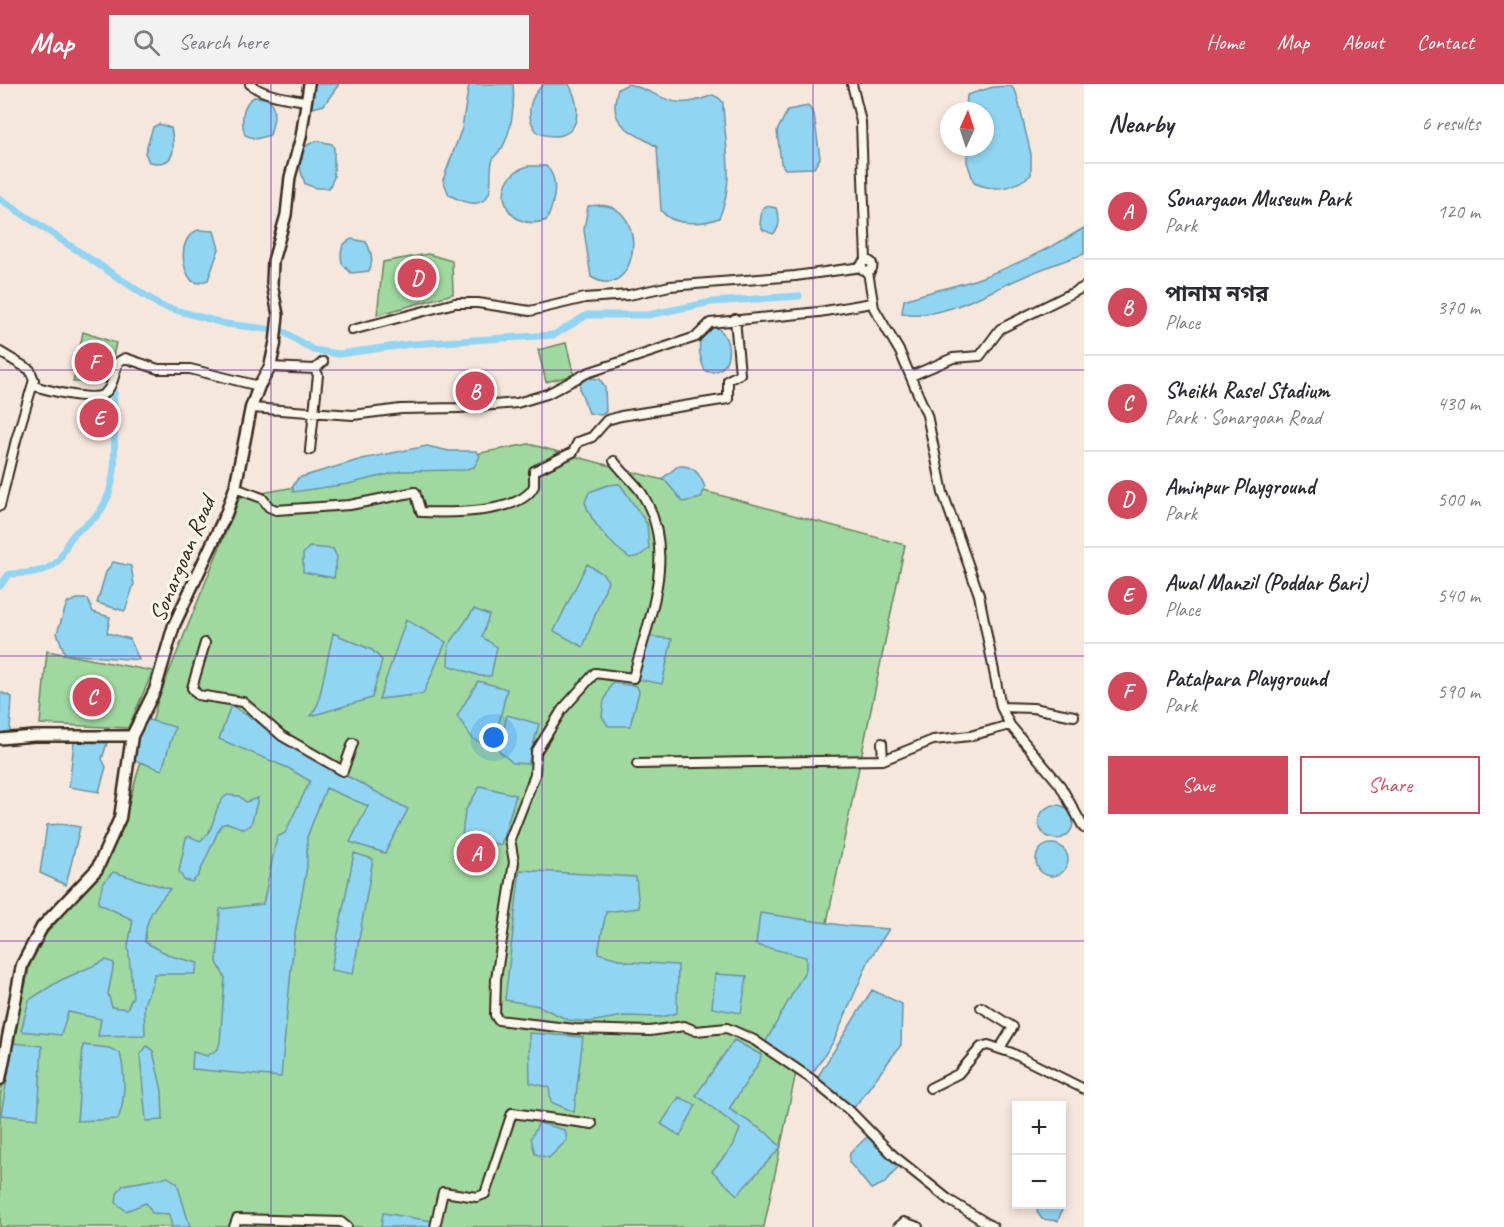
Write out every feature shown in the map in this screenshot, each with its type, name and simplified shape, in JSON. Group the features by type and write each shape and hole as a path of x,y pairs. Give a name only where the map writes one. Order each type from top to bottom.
{"main road":[{"name":"Sonargoan Road","path":"0,1079 22,965 42,927 97,869 120,818 132,736 155,690 174,625 226,514 235,488 251,408 259,386 270,367 275,344"}],"street":[{"path":"250,84 256,89 282,98 305,101"},
{"path":"275,344 278,315 272,284 273,261 286,215 290,177 301,137 309,84"},
{"path":"852,84 861,123 865,266 872,303 911,376 927,415 942,493 979,595 1001,706 1010,725 1060,785 1084,828"},
{"path":"352,330 455,303 478,303 522,312 585,298 629,295 670,286 795,276 865,266"},
{"path":"911,376 953,358 980,356 1000,329 1084,287"},
{"path":"251,408 353,416 401,409 459,408 517,403 547,394 587,373 696,337 710,323 819,312 872,303"},
{"path":"235,488 262,498 269,507 276,510 350,506 415,492 421,512 491,511 532,491 534,471 573,452 578,442 592,437 608,420 728,399 728,380 740,374 735,319"},
{"path":"0,352 30,370 34,386 16,440 0,506"},
{"path":"34,386 87,397 100,396 108,389 118,362 124,358 158,369 190,369 259,386"},
{"path":"270,367 315,369 322,362"},
{"path":"310,450 318,375 315,369"},
{"path":"614,461 641,492 657,525 662,558 650,615 633,678 595,673 562,710 536,752 535,775 510,839 514,862 495,979 495,1015 498,1020 575,1029 650,1031 684,1026 696,1031 727,1028 754,1040 818,1084 850,1111 893,1155 949,1200 993,1227"},
{"path":"205,643 192,688 198,695 243,702 282,736 343,771 353,743"},
{"path":"1001,706 1033,708 1074,716"},
{"path":"638,764 883,760 933,740 970,736 1010,725"},
{"path":"0,739 34,736 132,736"},
{"path":"882,743 883,760"},
{"path":"981,1007 1013,1027 1000,1048"},
{"path":"930,1088 958,1074 981,1047 988,1045 1000,1048 1084,1089"},
{"path":"435,1227 443,1192 477,1197 485,1194 512,1113 592,1124"},
{"path":"234,1227 237,1219 342,1222 347,1227"},
{"path":"898,1227 904,1222 918,1227"}],"green space":[{"path":"428,254 452,261 453,294 377,315 383,262"},
{"path":"83,332 116,343 107,382 73,382"},
{"path":"566,343 574,375 546,382 538,350"},
{"path":"529,444 905,545 764,1227 0,1227 0,1095 30,964 46,934 101,871 120,835 159,697 240,497"},
{"path":"47,651 153,671 128,728 40,724"}],"water":[{"path":"310,84 339,84 324,105 313,108 306,102"},
{"path":"469,84 513,84 514,92 510,125 505,141 493,159 489,192 484,200 476,203 466,202 449,195 443,180 462,128"},
{"path":"544,84 569,84 574,95 577,116 570,131 562,135 551,136 538,133 531,120 532,101"},
{"path":"628,84 677,102 698,100 713,95 723,103 728,175 724,204 719,218 687,223 672,219 661,210 657,147 623,126 615,111 618,89"},
{"path":"1011,86 1016,92 1031,154 1031,175 1003,188 989,188 974,183 967,162 967,156 994,156 994,102 967,102 967,95 993,87"},
{"path":"254,97 267,98 272,105 274,115 270,135 256,139 245,135 243,125 244,109"},
{"path":"808,106 814,114 820,158 814,168 785,169 781,163 777,131 788,110"},
{"path":"159,124 171,128 172,154 165,162 149,162 145,153 153,127"},
{"path":"318,141 332,144 334,148 334,177 329,188 316,188 305,184 299,163 304,147"},
{"path":"528,166 546,166 553,178 552,206 547,220 532,223 520,220 511,213 506,204 504,193 507,182 515,172"},
{"path":"588,206 607,206 620,213 629,225 632,255 627,269 618,279 606,282 591,277 584,230"},
{"path":"766,206 776,208 778,215 779,226 773,234 763,230 760,224 762,209"},
{"path":"1084,228 1084,254 1038,271 964,304 932,313 902,313 904,300 993,273 1033,256"},
{"path":"198,230 214,231 219,249 208,280 199,283 192,281 188,275 183,253 187,239"},
{"path":"352,239 366,242 372,260 369,271 351,273 342,264 342,249 345,243"},
{"path":"715,327 726,339 728,355 721,369 714,372 705,371 700,352 701,339 703,333"},
{"path":"586,378 600,379 605,388 606,412 601,415 589,413 580,390 580,383"},
{"path":"427,446 449,451 476,451 480,456 474,467 463,470 402,471 348,484 293,492 293,486 298,478 362,459"},
{"path":"678,466 688,467 698,474 705,487 701,498 683,502 663,478"},
{"path":"620,484 647,524 649,549 639,556 630,558 603,533 592,518 585,502 589,492 608,485"},
{"path":"309,547 333,549 337,557 334,578 303,572 303,554"},
{"path":"113,562 131,566 134,584 125,611 97,603 106,572"},
{"path":"587,564 603,574 608,581 583,647 554,631"},
{"path":"77,599 88,599 93,612 110,617 107,633 130,639 139,660 65,654 57,633 67,603"},
{"path":"474,609 489,615 482,637 497,647 491,676 480,676 448,665 449,645"},
{"path":"406,620 446,642 423,694 379,699"},
{"path":"333,633 372,650 382,660 372,698 311,716 318,704"},
{"path":"645,636 672,639 662,684 636,679"},
{"path":"478,681 507,689 495,740 488,746 473,739 457,716"},
{"path":"612,683 637,686 639,692 630,726 608,726 602,716 604,701"},
{"path":"0,692 12,697 10,731 0,733"},
{"path":"231,705 310,756 408,809 385,853 350,842 368,806 326,788 307,837 307,867 294,938 281,1077 192,1069 193,1052 207,1056 218,1049 220,1042 225,978 217,962 220,909 263,904 277,837 285,833 310,781 288,768 219,739"},
{"path":"507,715 539,724 528,764 513,763 499,751"},
{"path":"149,720 175,727 162,770 131,759 135,739 143,721"},
{"path":"74,742 107,743 102,759 106,767 99,792 69,787"},
{"path":"480,786 516,795 501,845 462,836 465,811"},
{"path":"227,795 239,796 246,802 258,798 251,825 244,829 228,823 221,825 198,876 192,882 184,880 179,871 186,838 189,836 200,841 206,836 222,800"},
{"path":"1056,805 1068,810 1073,822 1068,834 1056,839 1044,834 1039,822 1044,810"},
{"path":"63,824 80,827 66,885 40,873 47,825"},
{"path":"1052,844 1063,849 1068,860 1063,871 1052,876 1041,871 1036,860 1041,849"},
{"path":"354,853 373,859 353,974 331,970"},
{"path":"520,870 636,877 639,908 606,912 598,953 629,962 678,965 677,1013 662,1017 624,1016 589,1022 568,1020 539,1006 505,1000"},
{"path":"113,872 170,889 151,913 145,933 145,942 171,956 198,963 195,974 154,974 144,1004 145,1035 98,1036 101,1019 68,1012 61,1035 21,1031 29,1000 59,981 106,960 114,963 108,994 112,1007 127,1009 133,996 128,946 133,920 98,903 103,883"},
{"path":"760,913 848,926 889,929 869,960 834,1041 810,1077 764,1045 806,969 806,957 756,945"},
{"path":"715,974 747,976 741,1013 712,1008"},
{"path":"872,990 902,1004 901,1045 853,1109 815,1081"},
{"path":"529,1033 583,1037 574,1112 551,1102 549,1087 530,1083"},
{"path":"734,1040 761,1055 760,1061 729,1109 767,1133 781,1147 737,1195 712,1171 733,1146 740,1129 696,1095"},
{"path":"13,1043 42,1046 38,1119 1,1115"},
{"path":"83,1045 109,1048 120,1053 124,1086 118,1119 77,1121"},
{"path":"147,1046 153,1051 162,1091 163,1120 146,1121 140,1055"},
{"path":"679,1097 696,1105 680,1136 661,1124"},
{"path":"539,1123 565,1130 567,1140 549,1158 535,1154 531,1138"},
{"path":"867,1137 898,1167 885,1183 871,1189 849,1162 850,1153"},
{"path":"168,1177 177,1183 190,1227 172,1227 169,1214 152,1213 146,1203 126,1211 116,1203 117,1194 123,1185"},
{"path":"1037,1209 1062,1209 1058,1221 1042,1219"},
{"path":"383,1213 432,1221 432,1227 381,1227"}],"waterway":[{"path":"0,199 161,306 226,324 267,329"},
{"path":"284,332 313,350 339,354 411,344 554,335 587,315 648,315 712,302 799,296"},
{"path":"0,586 9,574 34,572 52,566 59,560 74,534 98,514 106,501 114,471 114,393"}],"place":[{"name":"Aminpur Playground","path":"417,278"},
{"name":"Patalpara Playground","path":"94,362"},
{"name":"পানাম নগর","path":"475,391"},
{"name":"Awal Manzil (Poddar Bari)","path":"99,418"},
{"name":"Sheikh Rasel Stadium","path":"92,697"},
{"name":"Sonargaon Museum Park","path":"476,853"}]}
